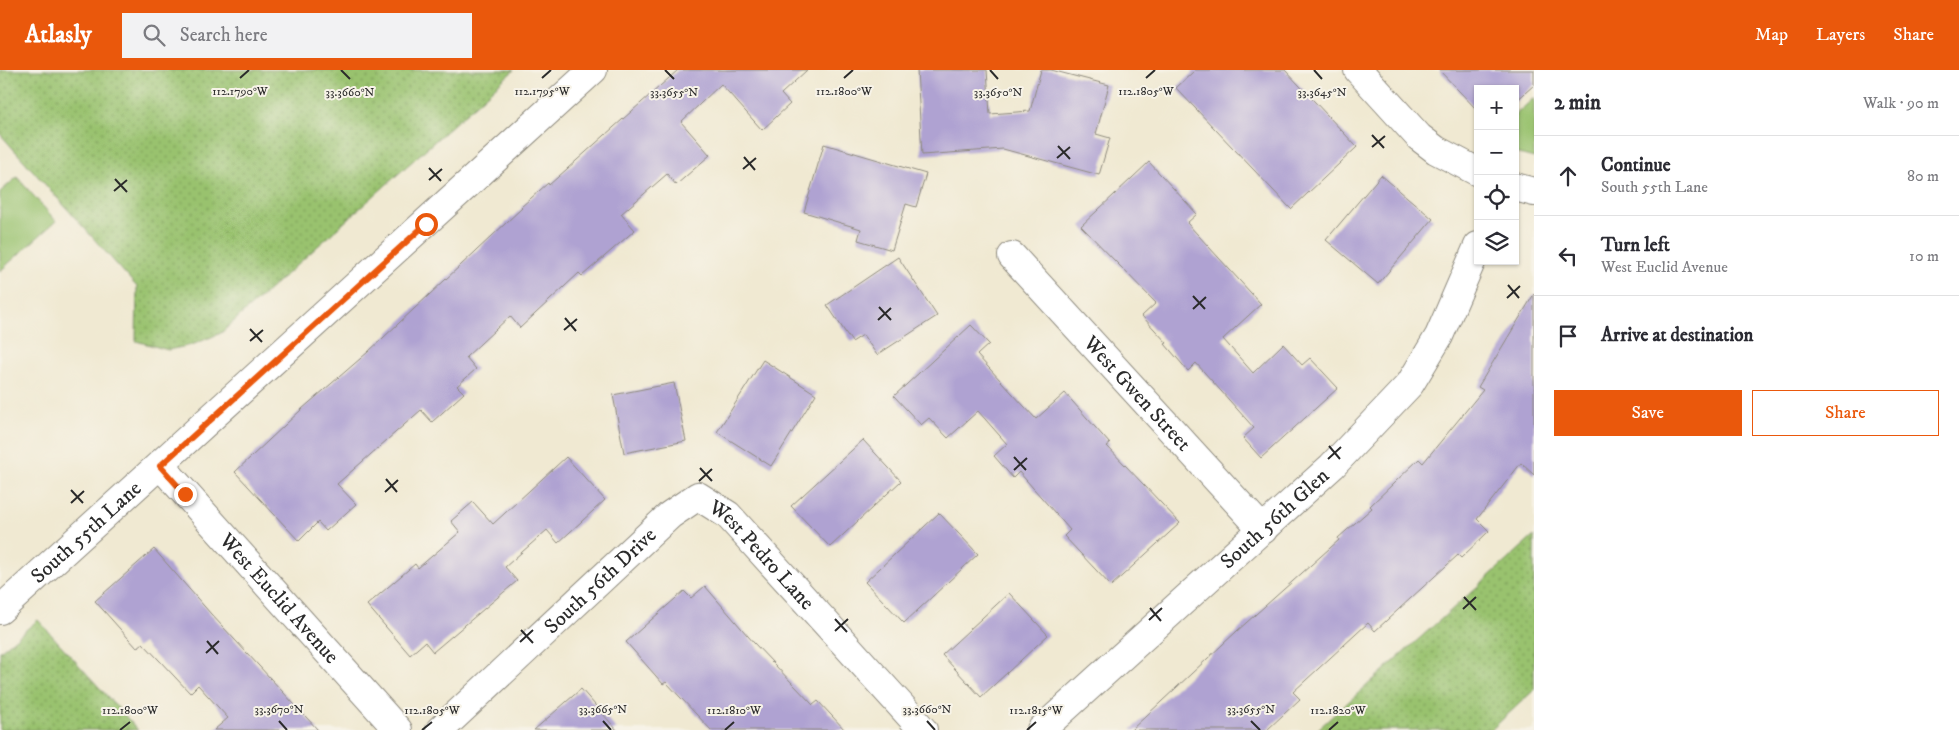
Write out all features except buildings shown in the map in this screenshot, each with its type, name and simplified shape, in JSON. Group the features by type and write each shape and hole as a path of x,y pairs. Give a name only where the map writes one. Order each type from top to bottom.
{"street":[{"name":"South 55th Lane","path":"0,610 593,70"},
{"path":"1358,70 1419,137 1436,150 1474,170"},
{"path":"1519,189 1534,192"},
{"name":"South 56th Glen","path":"1041,730 1332,466 1410,384 1440,336 1474,255"},
{"name":"West Gwen Street","path":"1012,256 1263,530"},
{"name":"West Euclid Avenue","path":"160,466 398,730"},
{"name":"South 56th Drive","path":"440,730 670,515 698,496"},
{"name":"West Pedro Lane","path":"698,496 728,515 923,730"}],"green space":[{"path":"0,70 514,70 221,333 192,345 168,350 136,341 137,287 0,134"},
{"path":"1534,98 1534,158 1519,154 1519,111"},
{"path":"17,177 56,221 0,271 0,192"},
{"path":"1534,536 1534,690 1491,730 1317,730"},
{"path":"38,620 138,730 0,730 0,651"}],"route":[{"path":"185,494 160,466 426,224"}]}
